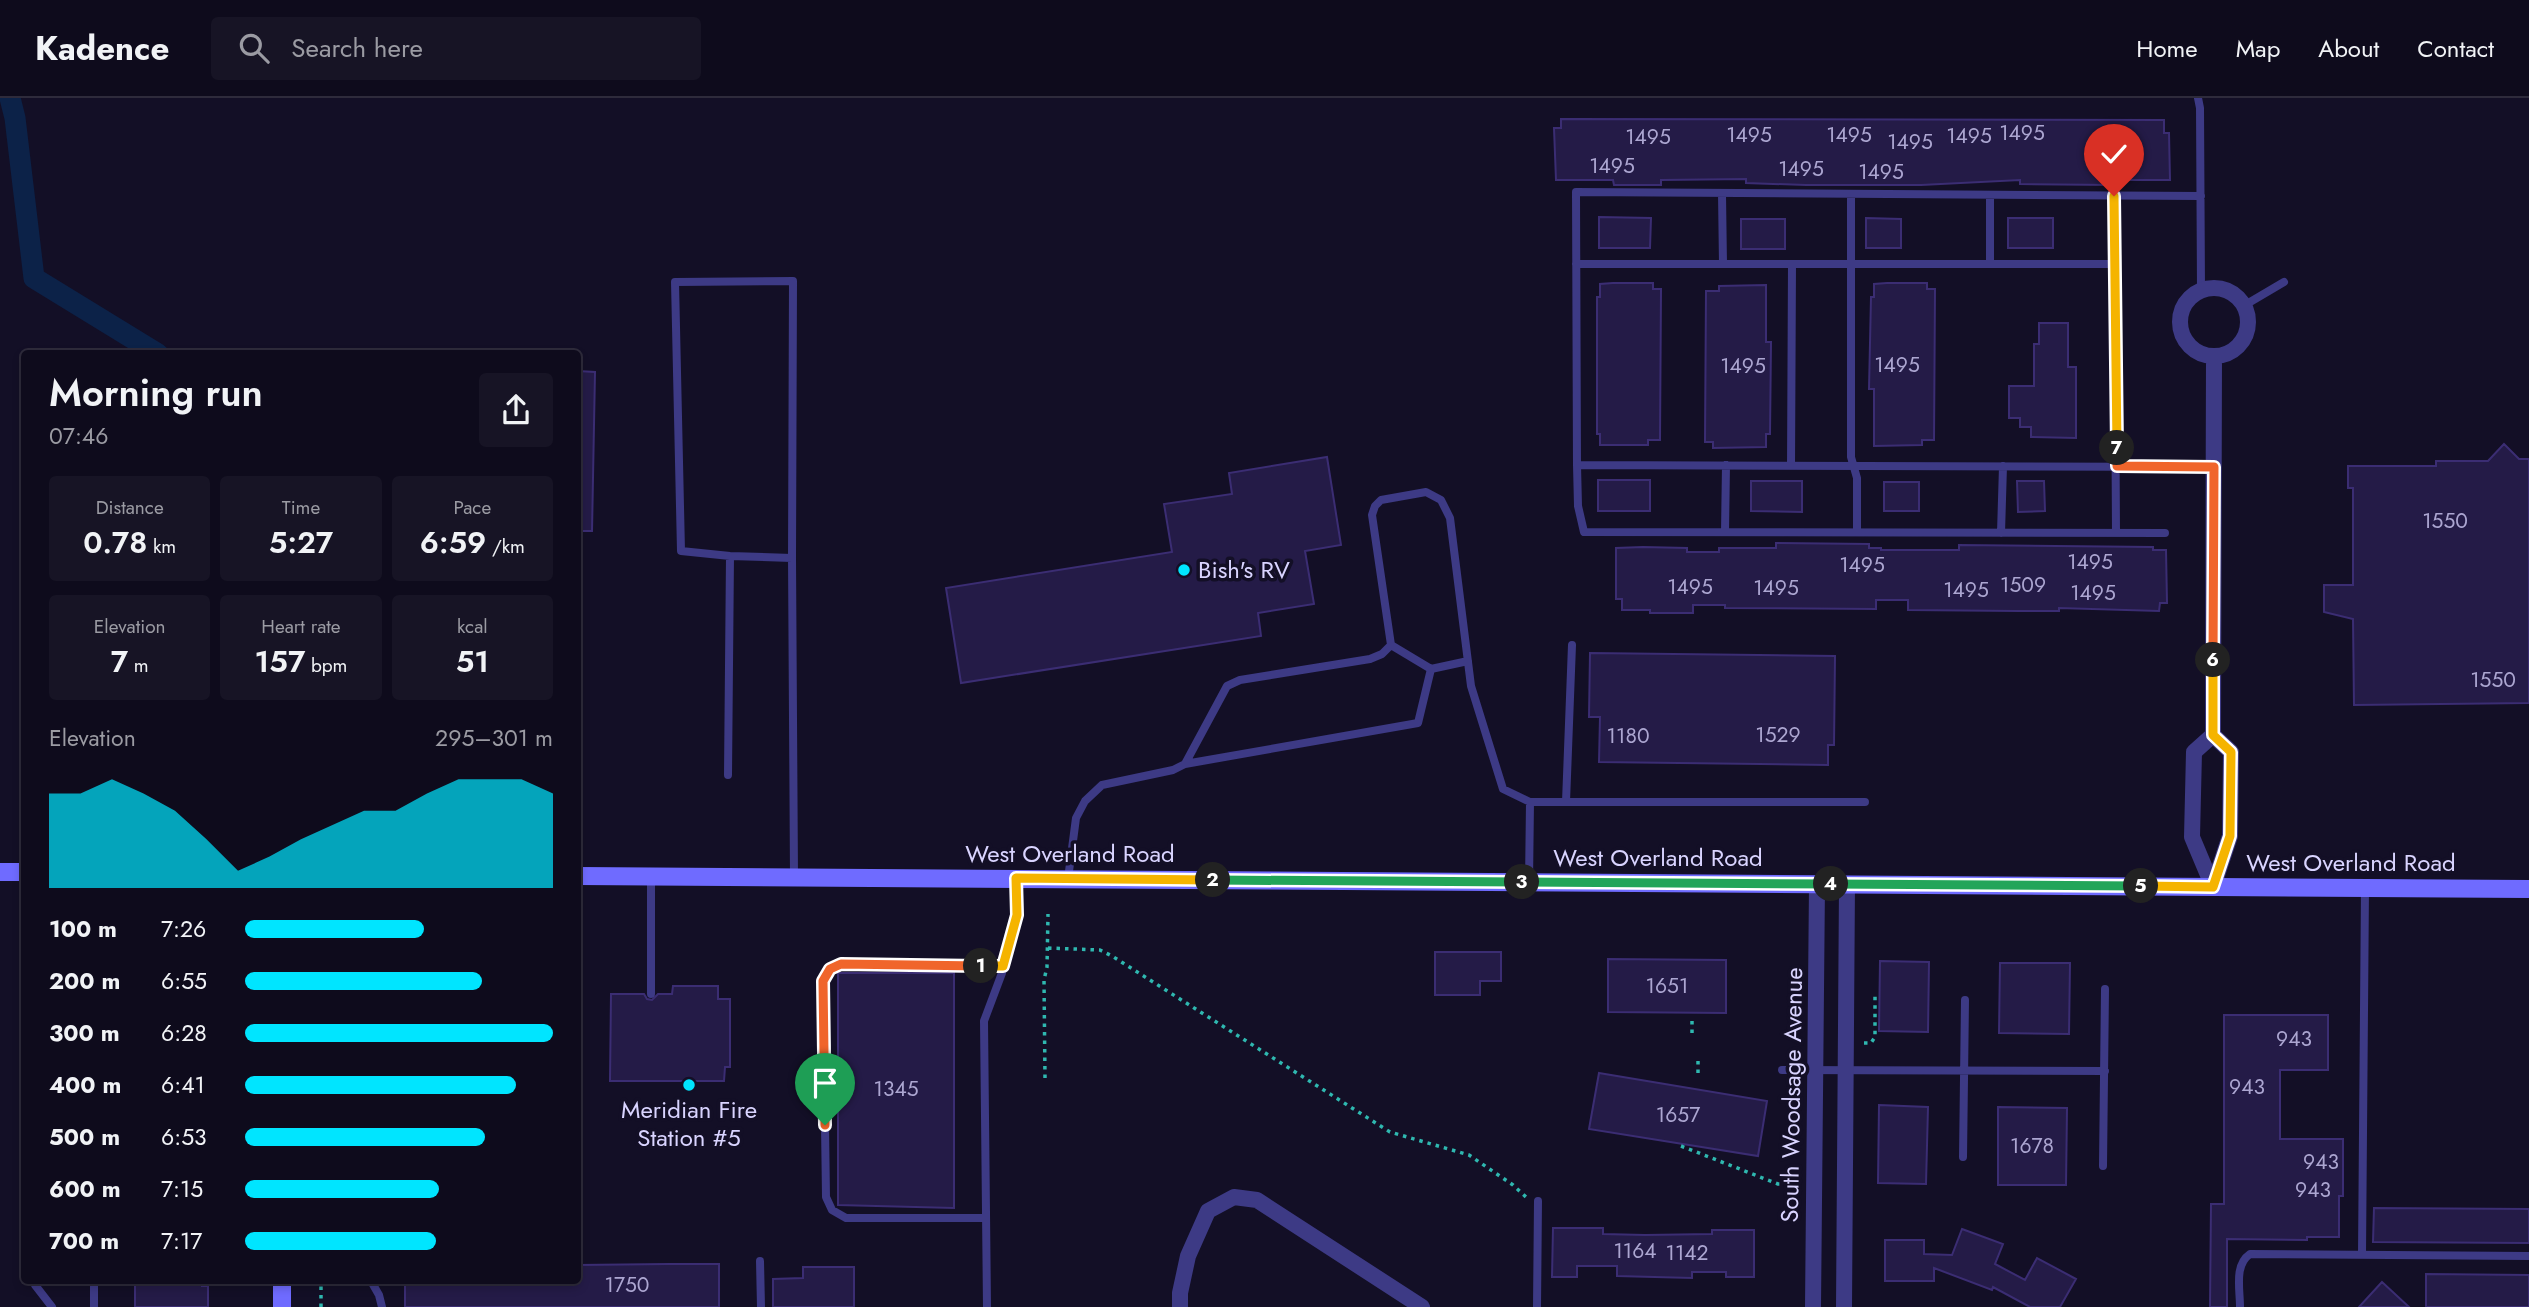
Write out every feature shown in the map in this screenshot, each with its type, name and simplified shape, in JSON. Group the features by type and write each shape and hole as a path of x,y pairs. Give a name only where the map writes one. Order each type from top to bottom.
{"street":[{"path":"2221,288 2231,291 2245,305 2249,328 2237,348 2214,356 2203,354 2184,340 2180,317 2184,305 2191,296 2201,290 2221,288"},
{"path":"2213,887 2230,836 2231,752 2213,735 2214,356"},
{"path":"2213,735 2194,752 2192,838 2213,887"},
{"path":"0,872 21,872"},
{"name":"West Overland Road","path":"581,876 2529,889"},
{"name":"South Woodsage Avenue","path":"1813,1307 1817,884"},
{"path":"1844,1307 1847,884"},
{"path":"1180,1307 1180,1293 1188,1256 1208,1211 1234,1197 1257,1200 1422,1307"},
{"path":"282,1284 282,1307"}],"lane":[{"path":"2198,98 2201,290"},
{"path":"2165,533 1584,532 1578,506 1577,465 1576,192 2201,196"},
{"path":"1722,194 1723,264"},
{"path":"1852,194 1852,457 1857,478 1857,532"},
{"path":"1990,195 1990,264"},
{"path":"2114,196 2116,533"},
{"path":"1576,264 2115,264"},
{"path":"1790,466 1792,264"},
{"path":"792,558 681,551 675,282 793,281 794,877"},
{"path":"2245,305 2284,282"},
{"path":"1577,465 2214,467"},
{"path":"1725,532 1726,465"},
{"path":"2001,533 2003,466"},
{"path":"1391,645 1372,516 1375,506 1381,500 1426,492 1441,500 1450,517 1471,686 1503,789 1531,802 1865,802"},
{"path":"728,775 730,556"},
{"path":"1391,645 1431,669 1468,661"},
{"path":"1185,764 1227,686 1240,680 1370,659 1382,654 1391,645"},
{"path":"1566,802 1572,645"},
{"path":"1068,879 1076,818 1085,801 1102,785 1173,771 1185,764 1418,723 1431,669"},
{"path":"1529,882 1531,802"},
{"path":"650,877 650,994"},
{"path":"987,1307 984,1021 1017,915 1016,878"},
{"path":"2362,1254 2365,888"},
{"path":"986,1217 846,1218 832,1210 826,1197 823,981 830,969 841,964 1003,966"},
{"path":"2103,1166 2105,989"},
{"path":"1963,1157 1965,1000"},
{"path":"1782,1070 2105,1071"},
{"path":"1538,1201 1538,1307"},
{"path":"2240,1307 2240,1269 2243,1259 2250,1254 2529,1256"},
{"path":"760,1261 761,1307"},
{"path":"35,1284 52,1307"},
{"path":"94,1284 94,1307"},
{"path":"373,1284 382,1307"}],"path":[{"path":"1045,1078 1044,980 1048,915"},
{"path":"1048,948 1100,950 1112,956 1390,1132 1469,1155 1525,1196 1538,1201"},
{"path":"1864,1043 1871,1043 1875,1037 1875,995"},
{"path":"1692,1021 1692,1037"},
{"path":"1698,1060 1698,1077"},
{"path":"1681,1146 1778,1184 1795,1184"},
{"path":"321,1284 321,1307"}],"building":[{"path":"1561,119 2164,120 2164,133 2169,133 2170,180 2113,180 2113,185 2020,184 2020,180 1921,185 1806,185 1746,183 1746,179 1661,180 1661,185 1614,185 1613,180 1556,180 1554,128 1561,128"},
{"path":"1599,217 1651,218 1650,248 1599,248"},
{"path":"1866,218 1901,219 1901,248 1866,248"},
{"path":"2008,218 2053,218 2053,248 2008,248"},
{"path":"1741,219 1785,219 1785,249 1741,249"},
{"path":"1653,283 1653,289 1661,289 1660,440 1648,440 1648,445 1600,445 1600,434 1597,434 1597,297 1600,297 1600,284"},
{"path":"1927,283 1927,289 1935,289 1934,440 1922,440 1922,445 1874,446 1874,389 1869,389 1871,297 1874,297 1874,284"},
{"path":"1766,285 1766,342 1771,342 1770,434 1766,434 1766,447 1713,448 1713,442 1705,442 1706,291 1719,291 1719,286"},
{"path":"2039,323 2068,323 2068,367 2076,367 2076,438 2031,437 2031,427 2020,427 2020,418 2009,418 2009,386 2034,386 2034,344 2039,344"},
{"path":"581,371 595,372 592,531 581,531"},
{"path":"2504,444 2519,459 2529,459 2529,703 2354,705 2353,619 2324,612 2324,585 2353,585 2353,488 2348,488 2348,466 2436,466 2436,461 2488,461"},
{"name":"Bish's RV","path":"1327,457 1341,545 1305,551 1314,604 1258,613 1261,636 961,683 946,588 1172,552 1164,504 1232,494 1229,473"},
{"path":"1598,480 1650,480 1650,511 1598,511"},
{"path":"1751,481 1802,481 1802,512 1751,511"},
{"path":"2017,481 2044,481 2045,511 2018,512"},
{"path":"1884,482 1919,482 1919,511 1884,511"},
{"path":"1776,543 1869,544 1869,548 1881,550 1959,550 1959,545 2153,547 2153,550 2166,550 2167,603 2160,603 2159,611 2059,608 2059,611 1908,610 1908,600 1876,600 1876,609 1725,608 1725,605 1693,605 1693,613 1650,613 1650,610 1622,610 1622,599 1616,599 1616,548 1687,548 1687,552 1719,552 1719,548 1776,548"},
{"path":"1590,653 1835,656 1834,745 1828,745 1828,765 1599,762 1600,717 1589,717"},
{"path":"1435,952 1501,952 1501,981 1480,981 1480,995 1435,995"},
{"path":"1608,959 1726,960 1726,1013 1608,1012"},
{"path":"1880,961 1929,962 1928,1032 1879,1031"},
{"path":"2000,963 2070,963 2069,1034 1999,1033"},
{"path":"838,973 954,973 954,1208 838,1205"},
{"path":"673,986 718,986 718,999 730,999 730,1067 725,1067 724,1081 610,1081 611,994 644,994 647,999 652,1000 658,994 672,994"},
{"path":"2224,1015 2328,1015 2328,1070 2280,1070 2280,1139 2343,1139 2343,1196 2339,1196 2339,1237 2307,1237 2307,1240 2227,1239 2227,1307 2210,1307 2211,1204 2224,1204"},
{"path":"1599,1073 1767,1101 1758,1156 1589,1129"},
{"path":"1879,1105 1928,1107 1926,1184 1878,1183"},
{"path":"1998,1107 2067,1108 2066,1185 1998,1185"},
{"path":"2374,1208 2529,1209 2529,1243 2373,1242"},
{"path":"1553,1228 1603,1228 1603,1234 1645,1235 1754,1230 1754,1277 1726,1277 1726,1272 1692,1272 1692,1278 1617,1276 1617,1266 1577,1266 1577,1277 1552,1277"},
{"path":"1962,1229 2003,1244 1995,1264 2025,1280 2037,1258 2076,1279 2060,1307 2030,1307 1993,1287 1992,1290 1934,1268 1934,1281 1885,1281 1885,1240 1924,1240 1924,1254 1952,1255"},
{"path":"719,1264 719,1307 405,1307 405,1284 581,1284 581,1265"},
{"path":"803,1267 854,1267 854,1307 773,1307 773,1279 803,1278"},
{"path":"2426,1274 2529,1275 2529,1307 2426,1307"},
{"path":"2382,1282 2409,1307 2359,1307"},
{"path":"135,1284 208,1286 208,1307 135,1307"}],"waterway":[{"path":"10,98 15,118 34,278 151,350"}],"place":[{"name":"Bish's RV","path":"1184,570"},
{"name":"Meridian Fire Station #5","path":"689,1085"}],"route":[{"path":"825,1125 823,981 830,969 841,964 1003,966 1017,915 1016,878 2213,887 2230,836 2231,752 2213,735 2214,467 2117,466 2114,196"}]}
